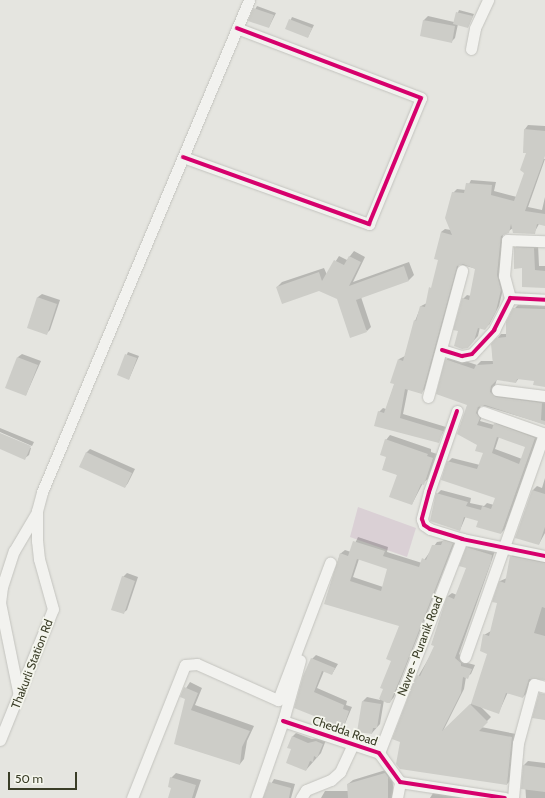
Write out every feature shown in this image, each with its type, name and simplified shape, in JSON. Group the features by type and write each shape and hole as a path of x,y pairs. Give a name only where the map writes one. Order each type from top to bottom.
{"street":[{"path":"20,696 0,603 4,582 14,551 37,511 42,492 249,0"},
{"path":"471,49 475,28 488,0"},
{"path":"183,157 369,224 421,98 240,23"},
{"path":"442,350 462,356 472,354 494,330 510,298 504,276 507,240 545,241"},
{"path":"428,397 442,350 462,271"},
{"path":"510,298 545,300"},
{"path":"497,390 545,396"},
{"path":"457,411 428,492 422,519 424,525 430,529 462,538 545,556"},
{"path":"465,657 544,434 483,412"},
{"name":"Thakurli Station Rd","path":"0,740 20,696 53,609 39,559 37,511"},
{"name":"Navre - Puranik Road","path":"379,753 462,538"},
{"path":"132,798 185,665 197,664 278,700 330,563"},
{"path":"256,798 283,721 309,630"},
{"path":"514,798 518,743 534,684 545,687"},
{"name":"Chedda Road","path":"283,721 379,753 400,782"},
{"path":"301,798 306,790 340,772 353,744"},
{"path":"398,798 400,782 504,798"}],"shaded area":[{"path":"358,507 416,528 407,557 350,537"}],"building":[{"path":"253,8 274,15 269,28 248,21"},
{"path":"456,12 473,16 468,28 453,24"},
{"path":"289,19 312,28 308,38 285,29"},
{"path":"423,20 455,26 452,43 420,36"},
{"path":"524,129 545,131 545,156 525,211 545,214 545,226 537,224 535,234 513,233 511,224 509,233 501,236 497,275 501,290 496,311 485,330 478,328 474,341 468,348 462,349 454,346 458,331 453,330 462,298 469,300 475,269 463,264 457,266 422,394 405,389 400,418 443,431 439,443 374,426 378,411 384,413 394,384 390,383 398,359 403,361 414,320 416,321 420,306 425,307 429,287 431,288 438,260 434,259 441,232 452,235 445,218 452,192 464,193 466,183 492,185 491,195 514,201 524,173 520,170 526,153 523,153"},
{"path":"514,247 534,248 535,270 545,271 545,288 522,287 522,268 514,269"},
{"path":"349,256 361,262 349,286 404,266 409,281 356,300 367,332 350,338 337,299 319,291 282,304 276,287 319,272 322,281 334,260 344,265"},
{"path":"37,297 57,304 47,335 27,328"},
{"path":"513,308 545,309 545,387 533,385 534,381 517,379 516,383 497,380 491,386 490,392 496,397 542,403 541,420 545,421 545,425 485,405 478,407 476,413 480,418 477,425 492,429 494,423 535,438 501,534 476,527 478,521 464,517 460,531 430,521 436,493 468,502 466,506 481,510 482,506 491,509 495,498 441,480 447,461 477,469 483,453 475,451 477,445 457,434 467,405 436,394 445,359 474,369 476,365 493,364 491,344 496,338 506,337 506,322","holes":["497,437 525,447 519,464 492,453"]},
{"path":"125,354 137,358 129,380 117,375"},
{"path":"17,357 38,365 26,396 5,388"},
{"path":"0,433 31,446 25,460 0,449"},
{"path":"385,439 428,454 427,456 433,458 424,485 421,484 412,505 389,497 397,475 382,470 386,457 380,455"},
{"path":"86,452 132,473 125,488 79,467"},
{"path":"532,490 545,494 545,527 539,545 515,538"},
{"path":"443,540 453,543 405,667 390,703 387,703 379,699 383,689 380,688 391,661 386,659 399,626 324,604 340,553 348,556 353,541 385,551 383,556 419,567 422,558 426,560 432,545 441,545","holes":["357,559 387,569 381,591 350,581"]},
{"path":"466,547 492,555 491,562 455,658 461,663 461,666 472,669 468,679 463,677 461,693 442,731 470,704 488,722 479,731 512,737 507,785 400,769 396,764 400,742 392,739 415,679 417,675 420,676 434,646 431,645 447,596 454,599 466,568 459,566"},
{"path":"510,556 545,563 545,608 542,607 534,633 545,636 545,680 529,679 523,698 506,693 499,714 471,704 487,654 480,651 483,634 489,636 497,603 492,602 499,581 505,583"},
{"path":"122,576 135,581 124,614 111,610"},
{"path":"311,658 335,668 332,675 322,671 314,692 344,705 343,709 349,711 342,732 322,725 324,720 294,708 303,676"},
{"path":"184,687 198,693 191,710 250,731 242,747 240,765 174,744 185,699 180,697"},
{"path":"539,693 545,694 545,720 532,718"},
{"path":"362,701 381,704 377,728 373,728 372,734 357,732"},
{"path":"292,736 308,743 316,741 323,744 317,758 314,756 313,762 310,761 306,771 286,763 291,749 287,748"},
{"path":"523,765 545,768 545,792 521,789"},
{"path":"385,773 388,777 388,798 348,798 347,784"},
{"path":"170,777 196,785 192,798 168,798 171,788 168,787"},
{"path":"269,782 291,788 289,798 263,798"}],"cycle path":[{"path":"183,157 369,224 421,98 237,28"},
{"path":"442,350 462,356 472,354 494,330 510,298 545,300"},
{"path":"457,411 429,492 422,519 424,525 430,529 462,539 545,556"},
{"path":"283,721 379,753 400,782 505,798"}]}
